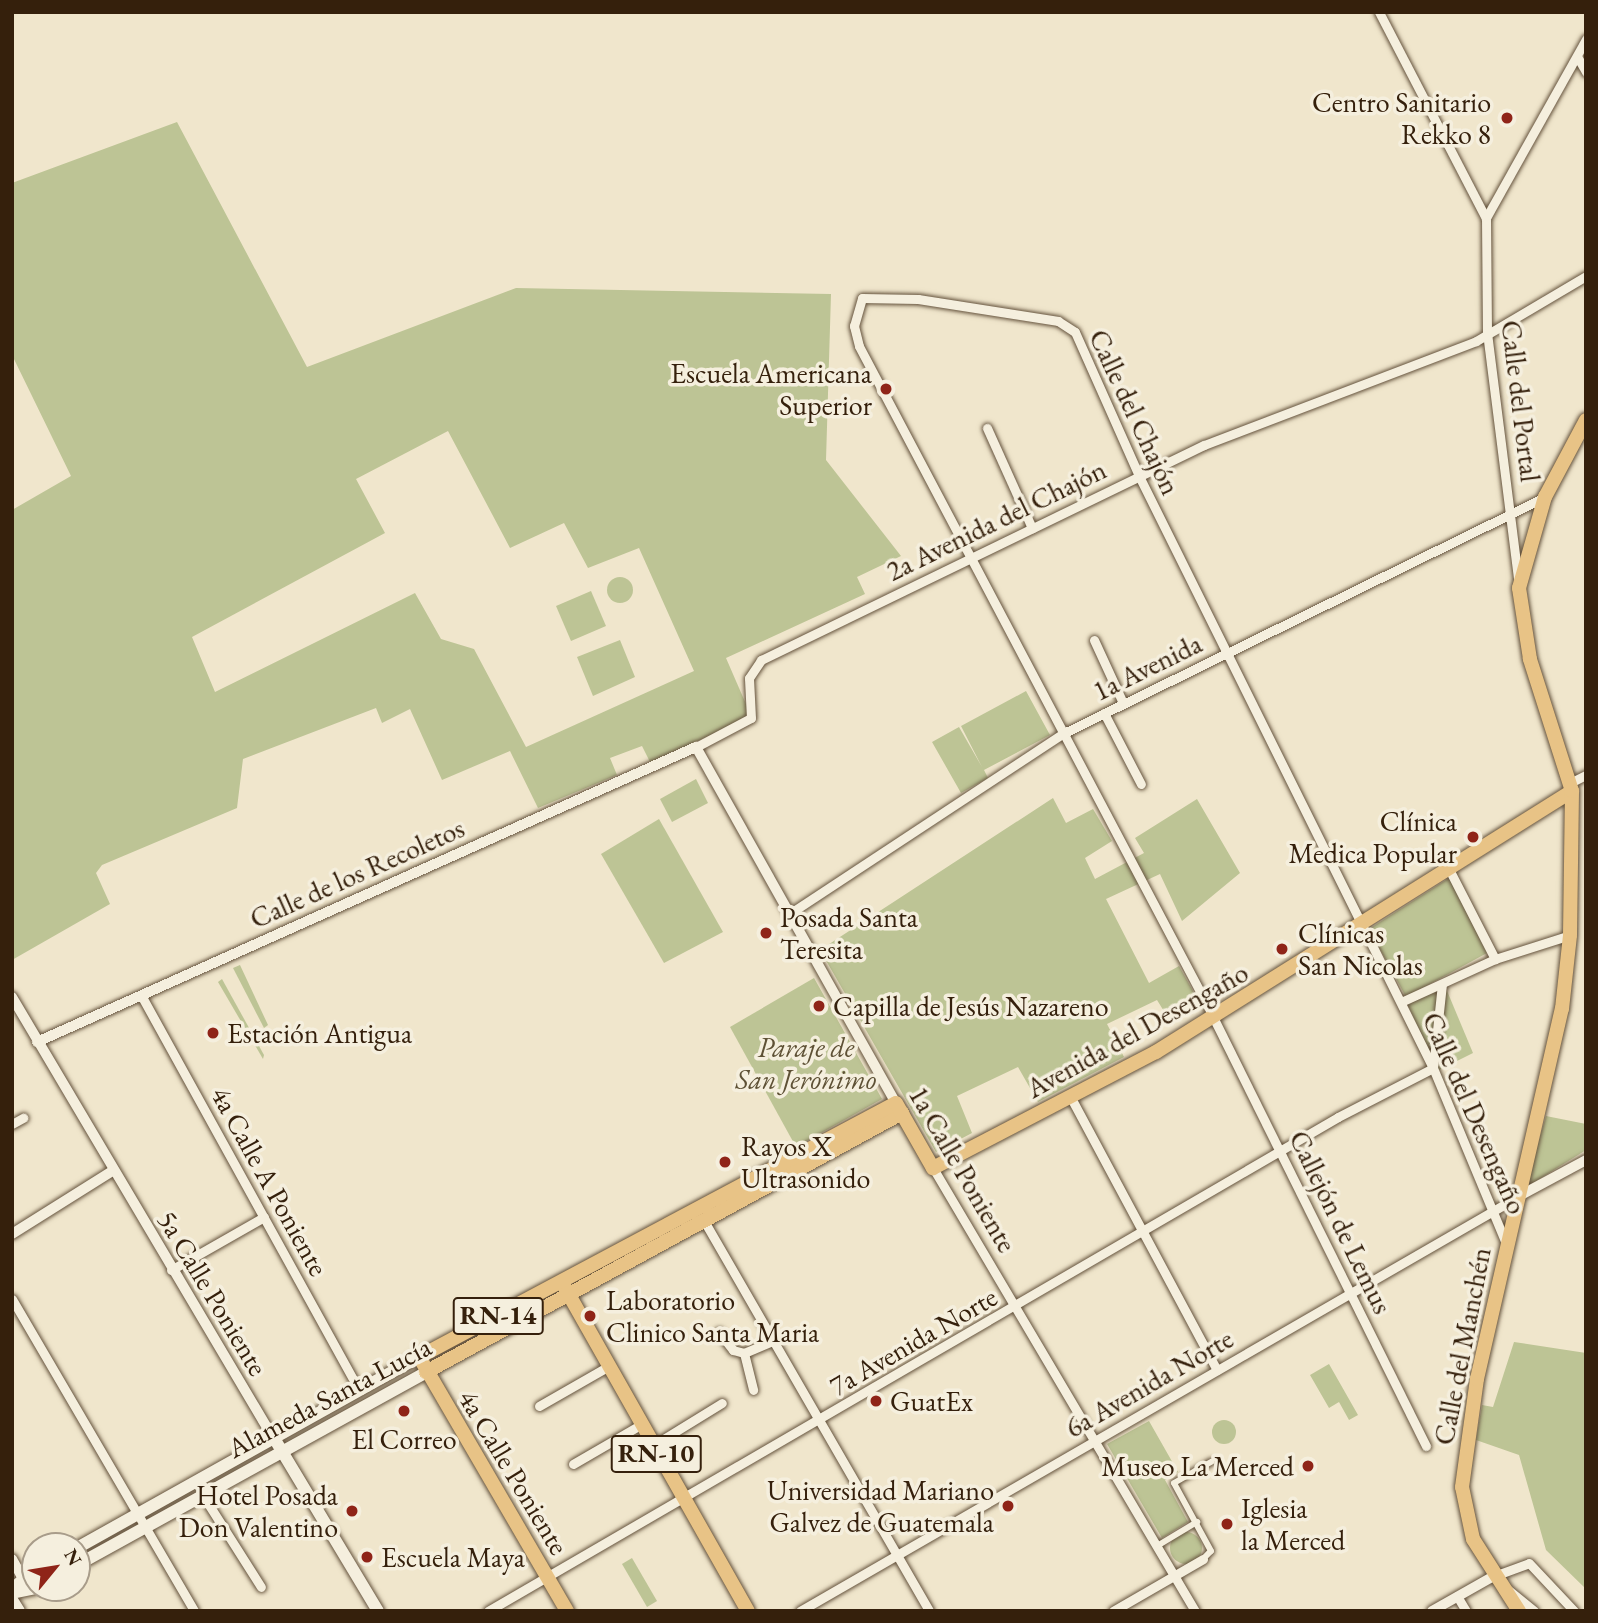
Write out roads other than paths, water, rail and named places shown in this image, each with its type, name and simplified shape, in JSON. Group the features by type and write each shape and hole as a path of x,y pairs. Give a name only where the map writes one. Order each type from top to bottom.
{"main road":[{"path":"1519,588 1545,497 1586,419"},
{"name":"Calle del Manchén","path":"1519,588 1530,659 1571,787 1570,935 1562,1009 1521,1195 1506,1243 1462,1487 1468,1523 1519,1611"},
{"name":"Avenida del Desengaño","path":"933,1168 1214,1018 1451,873 1571,787"},
{"name":"1a Calle Poniente","path":"899,1108 933,1168"},
{"name":"Alameda Santa Lucía","path":"91,1557 202,1493 426,1372 565,1289 899,1108"},
{"name":"Alameda Santa Lucía","path":"91,1540 272,1436 419,1357 565,1289"},
{"name":"RN-10","path":"565,1289 748,1611"},
{"name":"4a Calle Poniente","path":"419,1357 568,1611"},
{"name":"5a Calle Poniente","path":"272,1436 378,1611"},
{"path":"178,1491 186,1503"},
{"path":"12,1600 19,1611"}],"street":[{"path":"1379,12 1486,218"},
{"path":"1486,218 1578,58 1586,39"},
{"path":"1578,58 1586,72"},
{"name":"Calle del Portal","path":"1486,218 1487,332 1512,512 1519,588"},
{"name":"2a Avenida del Chajón","path":"696,747 751,718 749,678 757,663 1139,476 1487,332 1586,276"},
{"name":"Calle del Chajón","path":"971,556 856,340 858,304 866,296 1067,325 1362,927"},
{"path":"987,428 1032,528"},
{"name":"1a Avenida","path":"789,914 1064,733 1545,497"},
{"name":"Callejón de Lemus","path":"971,556 1283,1150 1426,1446"},
{"path":"1094,640 1123,704"},
{"path":"1104,713 1141,784"},
{"name":"1a Calle Poniente","path":"696,747 899,1108"},
{"name":"Calle de los Recoletos","path":"37,1042 696,747"},
{"path":"1571,787 1586,775"},
{"path":"1451,873 1495,958"},
{"name":"Calle del Desengaño","path":"1362,927 1433,1068 1506,1243"},
{"path":"1401,1002 1495,958 1570,935"},
{"path":"1433,1068 1442,984"},
{"name":"4a Calle A Poniente","path":"141,995 359,1390"},
{"name":"5a Calle Poniente","path":"12,997 111,1172 272,1436"},
{"name":"7a Avenida Norte","path":"488,1611 1015,1308 1283,1150 1433,1068"},
{"path":"1070,1096 1217,1370"},
{"path":"12,1124 23,1118"},
{"path":"1521,1195 1586,1160"},
{"name":"1a Calle Poniente","path":"933,1168 1195,1611"},
{"path":"12,1234 111,1172"},
{"name":"6a Avenida Norte","path":"800,1611 1521,1195"},
{"path":"702,1216 929,1611"},
{"path":"171,1270 264,1217"},
{"path":"12,1299 136,1516 194,1611"},
{"path":"719,1332 733,1350 744,1353 772,1340"},
{"path":"744,1353 753,1391"},
{"path":"539,1406 607,1367"},
{"path":"652,1446 722,1403"},
{"path":"573,1464 640,1424"},
{"path":"1113,1611 1175,1576 1212,1551 1174,1483 1211,1462"},
{"path":"202,1493 261,1587"},
{"path":"1157,1546 1197,1522"},
{"path":"12,1559 21,1575"},
{"path":"1432,1611 1497,1575 1529,1563 1574,1611"},
{"path":"1505,1588 1534,1611"},
{"path":"1457,1596 1465,1611"}],"place":[{"name":"Centro Sanitario Rekko 8","path":"1507,118"},
{"name":"Escuela Americana Superior","path":"886,389"},
{"name":"Clínica Medica Popular","path":"1473,837"},
{"name":"Posada Santa Teresita","path":"766,933"},
{"name":"Clínicas San Nicolas","path":"1282,949"},
{"name":"Capilla de Jesús Nazareno","path":"819,1006"},
{"name":"Estación Antigua","path":"213,1033"},
{"name":"Rayos X Ultrasonido","path":"725,1162"},
{"name":"Laboratorio Clinico Santa Maria","path":"590,1316"},
{"name":"GuatEx","path":"876,1401"},
{"name":"El Correo","path":"404,1411"},
{"name":"Museo La Merced","path":"1308,1466"},
{"name":"Universidad Mariano Galvez de Guatemala","path":"1008,1506"},
{"name":"Hotel Posada Don Valentino","path":"352,1511"},
{"name":"Iglesia la Merced","path":"1227,1524"},
{"name":"Escuela Maya","path":"367,1557"}],"park label":[{"name":"Paraje de San Jerónimo","path":"806,1063"}]}
